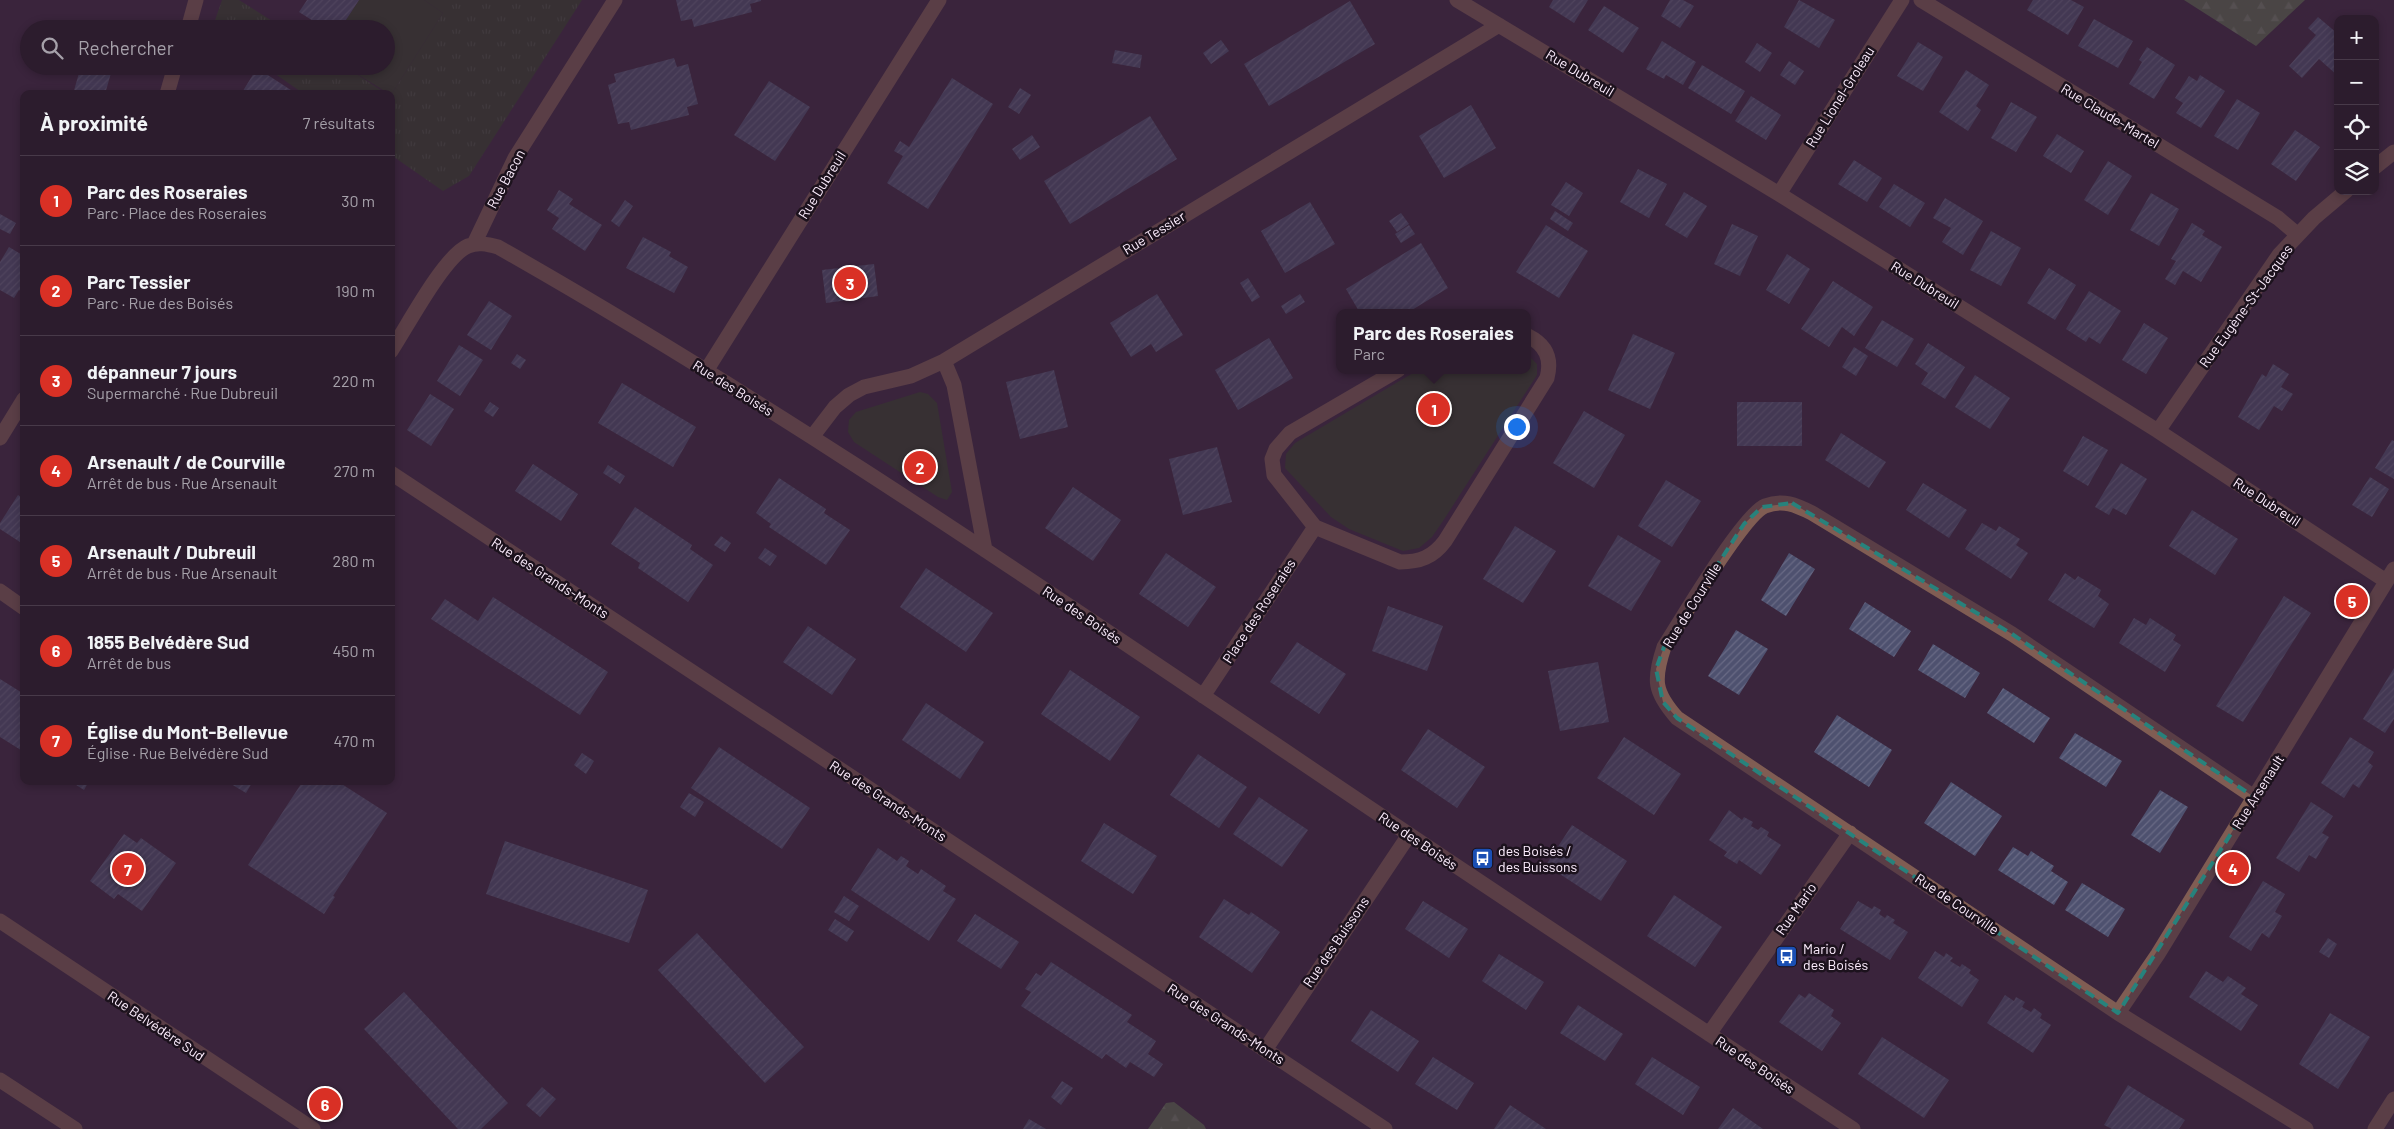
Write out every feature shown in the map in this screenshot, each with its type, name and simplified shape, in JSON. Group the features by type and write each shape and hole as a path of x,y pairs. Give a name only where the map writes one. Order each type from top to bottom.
{"street":[{"path":"190,20 196,0"},
{"name":"Rue Bacon","path":"474,244 515,158 615,0"},
{"name":"Rue Dubreuil","path":"706,371 939,0"},
{"name":"Rue Dubreuil","path":"1457,0 1779,194 2390,575"},
{"name":"Rue Lionel-Groleau","path":"1779,194 1902,0"},
{"name":"Rue Claude-Martel","path":"1921,0 2278,218 2298,235"},
{"name":"Rue Tessier","path":"812,437 835,407 849,394 864,387 911,376 944,361 1499,25"},
{"path":"167,90 172,75"},
{"path":"2379,164 2394,152"},
{"name":"Rue Eugène-St-Jacques","path":"2158,432 2255,287 2279,255 2314,218 2341,195"},
{"path":"395,345 455,254 474,244"},
{"name":"Rue des Boisés","path":"474,244 498,247 706,371 812,437 985,550 1852,1129"},
{"path":"1391,374 1290,433 1277,446 1272,458 1274,475 1315,527 1400,562 1415,562 1438,550 1547,378 1550,365 1548,355 1540,344 1531,338"},
{"path":"944,361 954,385 985,550"},
{"path":"0,438 20,406"},
{"name":"Rue des Grands-Monts","path":"395,476 1385,1129"},
{"name":"Rue de Courville","path":"2254,797 2004,628 1812,512 1792,503 1777,503 1762,507 1744,524 1664,647 1656,670 1657,686 1663,702 1677,718 2118,1013 2306,1129"},
{"name":"Place des Roseraies","path":"1203,696 1315,527"},
{"name":"Rue Arsenault","path":"2118,1013 2158,954 2390,575"},
{"path":"0,592 20,605"},
{"name":"Rue Mario","path":"1709,1034 1850,832"},
{"name":"Rue des Buissons","path":"1264,1050 1410,835"},
{"name":"Rue Belvédère Sud","path":"0,920 313,1129"},
{"path":"0,1080 75,1129"},
{"path":"2375,1129 2394,1098"}],"highlighted area":[{"path":"1792,503 2012,634 2254,797 2118,1013 1677,718 1663,702 1656,669 1664,647 1744,524 1762,507"}],"green space":[{"path":"222,0 239,0 271,20 215,20"},
{"path":"359,0 424,0 443,13 394,90 383,90 359,75 395,75 395,20 346,20"},
{"path":"424,0 582,0 469,176 443,191 395,158 394,90 443,13"},
{"path":"2184,0 2305,0 2256,46"},
{"path":"277,75 358,75 381,90 298,90"},
{"path":"1531,358 1537,364 1537,375 1443,521 1432,537 1419,548 1403,551 1349,529 1331,517 1285,468 1286,454 1295,443 1411,374 1531,374"},
{"path":"920,392 928,394 937,403 952,492 947,500 938,497 854,442 848,432 849,420 856,412"},
{"path":"1174,1102 1204,1125 1206,1129 1148,1129 1166,1103"}],"building":[{"path":"307,0 359,0 346,20 312,20 299,12"},
{"path":"676,0 761,1 750,4 752,12 694,27 692,19 681,21"},
{"path":"1553,0 1588,0 1574,23 1549,7"},
{"path":"1670,0 1683,0 1694,6 1680,28 1661,16"},
{"path":"1799,0 1835,20 1819,48 1784,27"},
{"path":"2033,0 2071,0 2084,7 2068,35 2027,10"},
{"path":"1350,1 1375,44 1269,106 1244,64"},
{"path":"1604,6 1639,28 1623,53 1588,30"},
{"path":"2318,17 2334,31 2334,72 2319,59 2302,78 2289,66 2316,35 2308,28"},
{"path":"2094,19 2133,41 2118,68 2078,46"},
{"path":"1221,40 1229,51 1211,64 1203,53"},
{"path":"1662,41 1696,62 1683,85 1666,75 1664,79 1646,69"},
{"path":"1918,42 1943,57 1923,91 1897,76"},
{"path":"1757,43 1772,53 1760,72 1745,62"},
{"path":"2147,47 2175,65 2154,99 2129,84 2142,62 2139,60"},
{"path":"1115,50 1142,55 1140,68 1112,63"},
{"path":"674,58 677,67 688,64 698,104 687,107 689,115 631,130 629,122 618,124 608,85 616,82 614,74"},
{"path":"1789,61 1804,71 1795,85 1780,75"},
{"path":"1702,65 1745,91 1731,114 1688,88"},
{"path":"1966,70 1989,85 1976,106 1981,110 1968,131 1939,112"},
{"path":"78,75 110,75 106,90 74,90"},
{"path":"253,75 268,75 291,90 243,90"},
{"path":"2200,75 2225,91 2201,128 2176,113 2183,103 2175,98 2189,76 2197,81"},
{"path":"952,78 993,104 928,209 887,183 903,156 894,151 900,141 909,147"},
{"path":"769,81 810,107 775,161 734,135"},
{"path":"1020,88 1031,95 1019,114 1008,107"},
{"path":"1751,96 1781,115 1766,140 1735,121"},
{"path":"2237,99 2260,113 2238,150 2214,136"},
{"path":"2011,102 2037,117 2016,152 1991,138"},
{"path":"1471,105 1496,148 1444,178 1419,136"},
{"path":"1150,116 1177,159 1070,224 1044,181"},
{"path":"2295,130 2320,147 2296,181 2271,164"},
{"path":"2057,134 2084,151 2071,173 2043,156"},
{"path":"1032,135 1040,147 1020,160 1012,149"},
{"path":"1854,160 1882,178 1867,202 1838,184"},
{"path":"2108,161 2132,176 2108,215 2084,200"},
{"path":"1638,169 1667,184 1649,218 1620,202"},
{"path":"1566,182 1583,193 1569,216 1551,205"},
{"path":"1894,184 1925,203 1910,227 1879,207"},
{"path":"559,190 573,199 569,204 602,225 585,251 552,229 559,218 547,210"},
{"path":"1684,192 1707,206 1687,238 1665,225"},
{"path":"2151,193 2179,209 2159,246 2130,230"},
{"path":"1945,198 1983,221 1963,255 1942,242 1951,228 1933,218"},
{"path":"625,200 633,206 619,227 611,221"},
{"path":"1310,202 1335,244 1285,273 1261,231"},
{"path":"1555,211 1573,223 1568,231 1550,219"},
{"path":"1401,213 1409,224 1397,232 1389,221"},
{"path":"0,214 16,223 10,234 0,229"},
{"path":"2192,223 2205,231 2202,235 2222,247 2201,282 2183,271 2175,285 2165,279 2176,261 2171,259"},
{"path":"1732,224 1758,236 1740,276 1714,264"},
{"path":"1409,225 1415,234 1401,243 1395,234"},
{"path":"1546,225 1588,251 1559,298 1516,272"},
{"path":"1991,231 2021,248 2001,286 1970,270"},
{"path":"643,237 671,252 669,256 688,267 674,293 626,268"},
{"path":"1421,243 1448,288 1414,309 1358,309 1346,289"},
{"path":"9,247 20,254 20,291 14,298 0,290 0,262"},
{"path":"1787,254 1810,269 1789,304 1766,290"},
{"path":"874,264 878,296 826,303 822,270"},
{"path":"2049,268 2076,285 2055,320 2027,303"},
{"path":"1248,278 1260,297 1252,302 1240,283"},
{"path":"1833,281 1873,307 1854,336 1842,327 1829,347 1801,329"},
{"path":"2089,291 2121,311 2100,344 2089,337 2086,342 2066,329"},
{"path":"1157,294 1183,335 1156,352 1151,344 1131,357 1110,323"},
{"path":"1300,294 1305,302 1286,314 1281,306"},
{"path":"489,301 512,316 491,350 467,335"},
{"path":"1882,320 1914,339 1897,367 1865,348"},
{"path":"2144,323 2168,338 2146,374 2122,360"},
{"path":"1633,334 1675,353 1650,409 1608,390"},
{"path":"1269,338 1293,378 1238,410 1215,370"},
{"path":"1928,343 1965,367 1945,399 1921,384 1928,373 1915,364"},
{"path":"459,345 483,360 460,396 437,381"},
{"path":"1854,347 1868,356 1856,376 1842,367"},
{"path":"517,354 526,360 520,369 511,363"},
{"path":"2273,364 2289,374 2281,387 2293,394 2282,411 2274,406 2259,430 2238,417 2262,374 2266,377"},
{"path":"1054,370 1068,427 1020,439 1006,382"},
{"path":"1975,375 2010,398 1990,429 1955,407"},
{"path":"622,383 696,427 673,467 598,423"},
{"path":"430,394 454,409 431,446 407,430"},
{"path":"490,402 499,408 493,417 484,411"},
{"path":"1737,402 1802,402 1802,446 1737,446"},
{"path":"1584,411 1625,435 1594,488 1553,463"},
{"path":"1841,433 1886,462 1869,488 1825,460"},
{"path":"2083,436 2108,450 2088,486 2063,471"},
{"path":"2392,440 2394,441 2394,479 2375,468"},
{"path":"1217,447 1232,502 1183,515 1169,459"},
{"path":"2121,463 2147,479 2126,515 2113,508 2109,515 2095,507"},
{"path":"533,464 578,494 561,521 515,491"},
{"path":"608,465 625,476 620,484 603,473"},
{"path":"2370,477 2389,489 2372,517 2352,505"},
{"path":"779,478 826,509 824,513 850,530 826,565 769,527 771,524 756,513"},
{"path":"1666,480 1701,501 1672,547 1638,526"},
{"path":"1923,483 1967,510 1949,538 1906,510"},
{"path":"1073,487 1121,520 1093,561 1045,528"},
{"path":"18,495 20,496 20,542 0,529 0,523"},
{"path":"635,507 692,545 690,549 713,565 688,602 638,568 640,563 611,544"},
{"path":"2192,510 2238,539 2215,575 2169,546"},
{"path":"1982,523 1996,531 1999,526 2020,539 2016,545 2028,553 2011,579 1965,549"},
{"path":"1515,526 1556,551 1523,603 1483,579"},
{"path":"1618,535 1661,561 1631,611 1588,586"},
{"path":"721,536 731,543 725,552 714,545"},
{"path":"765,548 777,556 770,566 758,558"},
{"path":"1166,553 1216,587 1188,627 1139,594"},
{"path":"1789,553 1815,569 1786,616 1761,600"},
{"path":"926,568 993,613 966,652 900,607"},
{"path":"2065,573 2075,580 2078,576 2101,590 2098,596 2109,604 2094,628 2048,600"},
{"path":"2284,596 2311,613 2243,722 2216,706"},
{"path":"493,597 608,672 580,715 431,619 445,599 478,621"},
{"path":"1865,602 1911,631 1894,657 1849,629"},
{"path":"1388,606 1443,626 1427,671 1372,651"},
{"path":"2134,618 2146,625 2150,618 2176,635 2173,640 2181,645 2165,672 2119,643"},
{"path":"808,626 856,659 832,695 783,662"},
{"path":"1736,630 1768,649 1739,695 1708,676"},
{"path":"1297,642 1346,674 1319,714 1270,682"},
{"path":"1933,644 1980,673 1965,698 1918,670"},
{"path":"1598,662 1609,722 1560,731 1548,671"},
{"path":"2394,668 2394,719 2385,733 2363,719"},
{"path":"1070,670 1140,717 1110,761 1041,714"},
{"path":"0,679 20,692 20,750 0,737"},
{"path":"2003,688 2050,718 2034,743 1987,713"},
{"path":"926,703 984,742 960,779 902,740"},
{"path":"1837,715 1892,750 1869,787 1814,752"},
{"path":"1428,729 1485,767 1457,808 1401,770"},
{"path":"2075,733 2122,761 2106,787 2059,758"},
{"path":"1624,737 1681,774 1654,815 1597,778"},
{"path":"2350,737 2374,752 2368,762 2373,766 2359,788 2353,784 2344,798 2321,783"},
{"path":"719,747 810,808 782,849 691,788"},
{"path":"582,753 594,761 586,774 574,765"},
{"path":"1198,754 1247,787 1219,828 1170,795"},
{"path":"1951,782 2002,816 1975,856 1924,823"},
{"path":"76,785 87,785 84,790"},
{"path":"233,785 251,785 246,793"},
{"path":"300,785 343,785 387,813 333,896 335,897 324,914 248,865"},
{"path":"2160,790 2188,807 2160,853 2131,835"},
{"path":"689,793 704,802 695,817 680,807"},
{"path":"1259,797 1308,830 1282,867 1233,834"},
{"path":"2311,802 2333,816 2322,833 2329,837 2316,859 2309,855 2299,872 2276,858"},
{"path":"1729,810 1742,820 1744,817 1753,822 1751,826 1758,830 1761,827 1769,832 1767,836 1781,845 1761,875 1739,860 1737,864 1724,856 1727,852 1709,840"},
{"path":"1104,823 1157,856 1133,894 1081,861"},
{"path":"1572,825 1627,861 1601,901 1546,865"},
{"path":"124,834 137,843 141,838 176,863 142,911 118,894 114,899 90,881"},
{"path":"505,841 648,890 629,943 486,894"},
{"path":"2013,847 2028,856 2031,851 2054,866 2051,871 2068,882 2054,905 1998,870"},
{"path":"878,848 897,861 901,856 909,861 906,866 918,874 921,869 946,886 943,891 956,899 929,941 851,890"},
{"path":"2263,881 2285,894 2275,912 2282,916 2269,938 2262,933 2251,951 2229,937"},
{"path":"2082,883 2125,909 2108,937 2065,910"},
{"path":"1674,895 1722,927 1695,967 1647,936"},
{"path":"844,896 859,906 849,921 834,912"},
{"path":"1224,899 1249,915 1251,912 1280,932 1252,973 1199,937"},
{"path":"1423,901 1468,929 1449,958 1405,929"},
{"path":"1858,901 1872,909 1874,906 1881,910 1879,914 1885,918 1887,915 1895,920 1893,923 1908,932 1890,960 1840,929"},
{"path":"975,914 1019,942 1001,969 957,941"},
{"path":"835,919 854,931 847,942 828,930"},
{"path":"697,933 804,1047 765,1083 658,970"},
{"path":"2328,938 2337,944 2329,958 2319,952"},
{"path":"1935,951 1944,957 1946,953 1953,958 1950,961 1960,967 1962,964 1971,970 1969,973 1979,980 1962,1007 1918,978"},
{"path":"1499,954 1544,982 1526,1010 1482,981"},
{"path":"1051,962 1132,1015 1127,1022 1156,1041 1148,1054 1163,1064 1154,1077 1130,1062 1126,1068 1106,1054 1102,1059 1021,1006 1031,992 1025,989 1036,973 1041,976"},
{"path":"2206,971 2223,982 2228,976 2246,988 2241,994 2258,1005 2241,1031 2189,997"},
{"path":"404,992 508,1103 481,1129 458,1129 364,1029"},
{"path":"1809,993 1834,1010 1831,1016 1841,1023 1822,1051 1779,1022 1799,994 1805,998"},
{"path":"2005,995 2014,1001 2016,997 2025,1002 2022,1007 2031,1012 2034,1008 2042,1014 2040,1018 2051,1025 2033,1053 1987,1023"},
{"path":"1578,1005 1623,1034 1605,1061 1560,1033"},
{"path":"1371,1010 1419,1041 1398,1072 1351,1041"},
{"path":"2330,1013 2370,1037 2338,1089 2299,1064"},
{"path":"1882,1037 1949,1080 1924,1118 1858,1074"},
{"path":"1433,1057 1474,1083 1457,1110 1415,1084"},
{"path":"1652,1057 1700,1087 1683,1115 1635,1084"},
{"path":"1062,1081 1073,1088 1061,1105 1051,1097"},
{"path":"2128,1085 2185,1120 2179,1129 2112,1129 2104,1125"},
{"path":"542,1087 556,1099 540,1117 526,1105"},
{"path":"1510,1105 1546,1129 1494,1129"},
{"path":"1733,1108 1763,1129 1718,1129"},
{"path":"1029,1119 1046,1129 1023,1129"}],"place":[{"name":"dépanneur 7 jours","path":"850,283"},
{"name":"Parc des Roseraies","path":"1434,409"},
{"name":"Parc Tessier","path":"920,467"},
{"name":"Arsenault / Dubreuil","path":"2352,601"},
{"name":"des Boisés / des Buissons","path":"1482,859"},
{"name":"Arsenault / de Courville","path":"2233,868"},
{"name":"Église du Mont-Bellevue","path":"128,869"},
{"name":"Mario / des Boisés","path":"1787,957"},
{"name":"1855 Belvédère Sud","path":"325,1104"}]}
